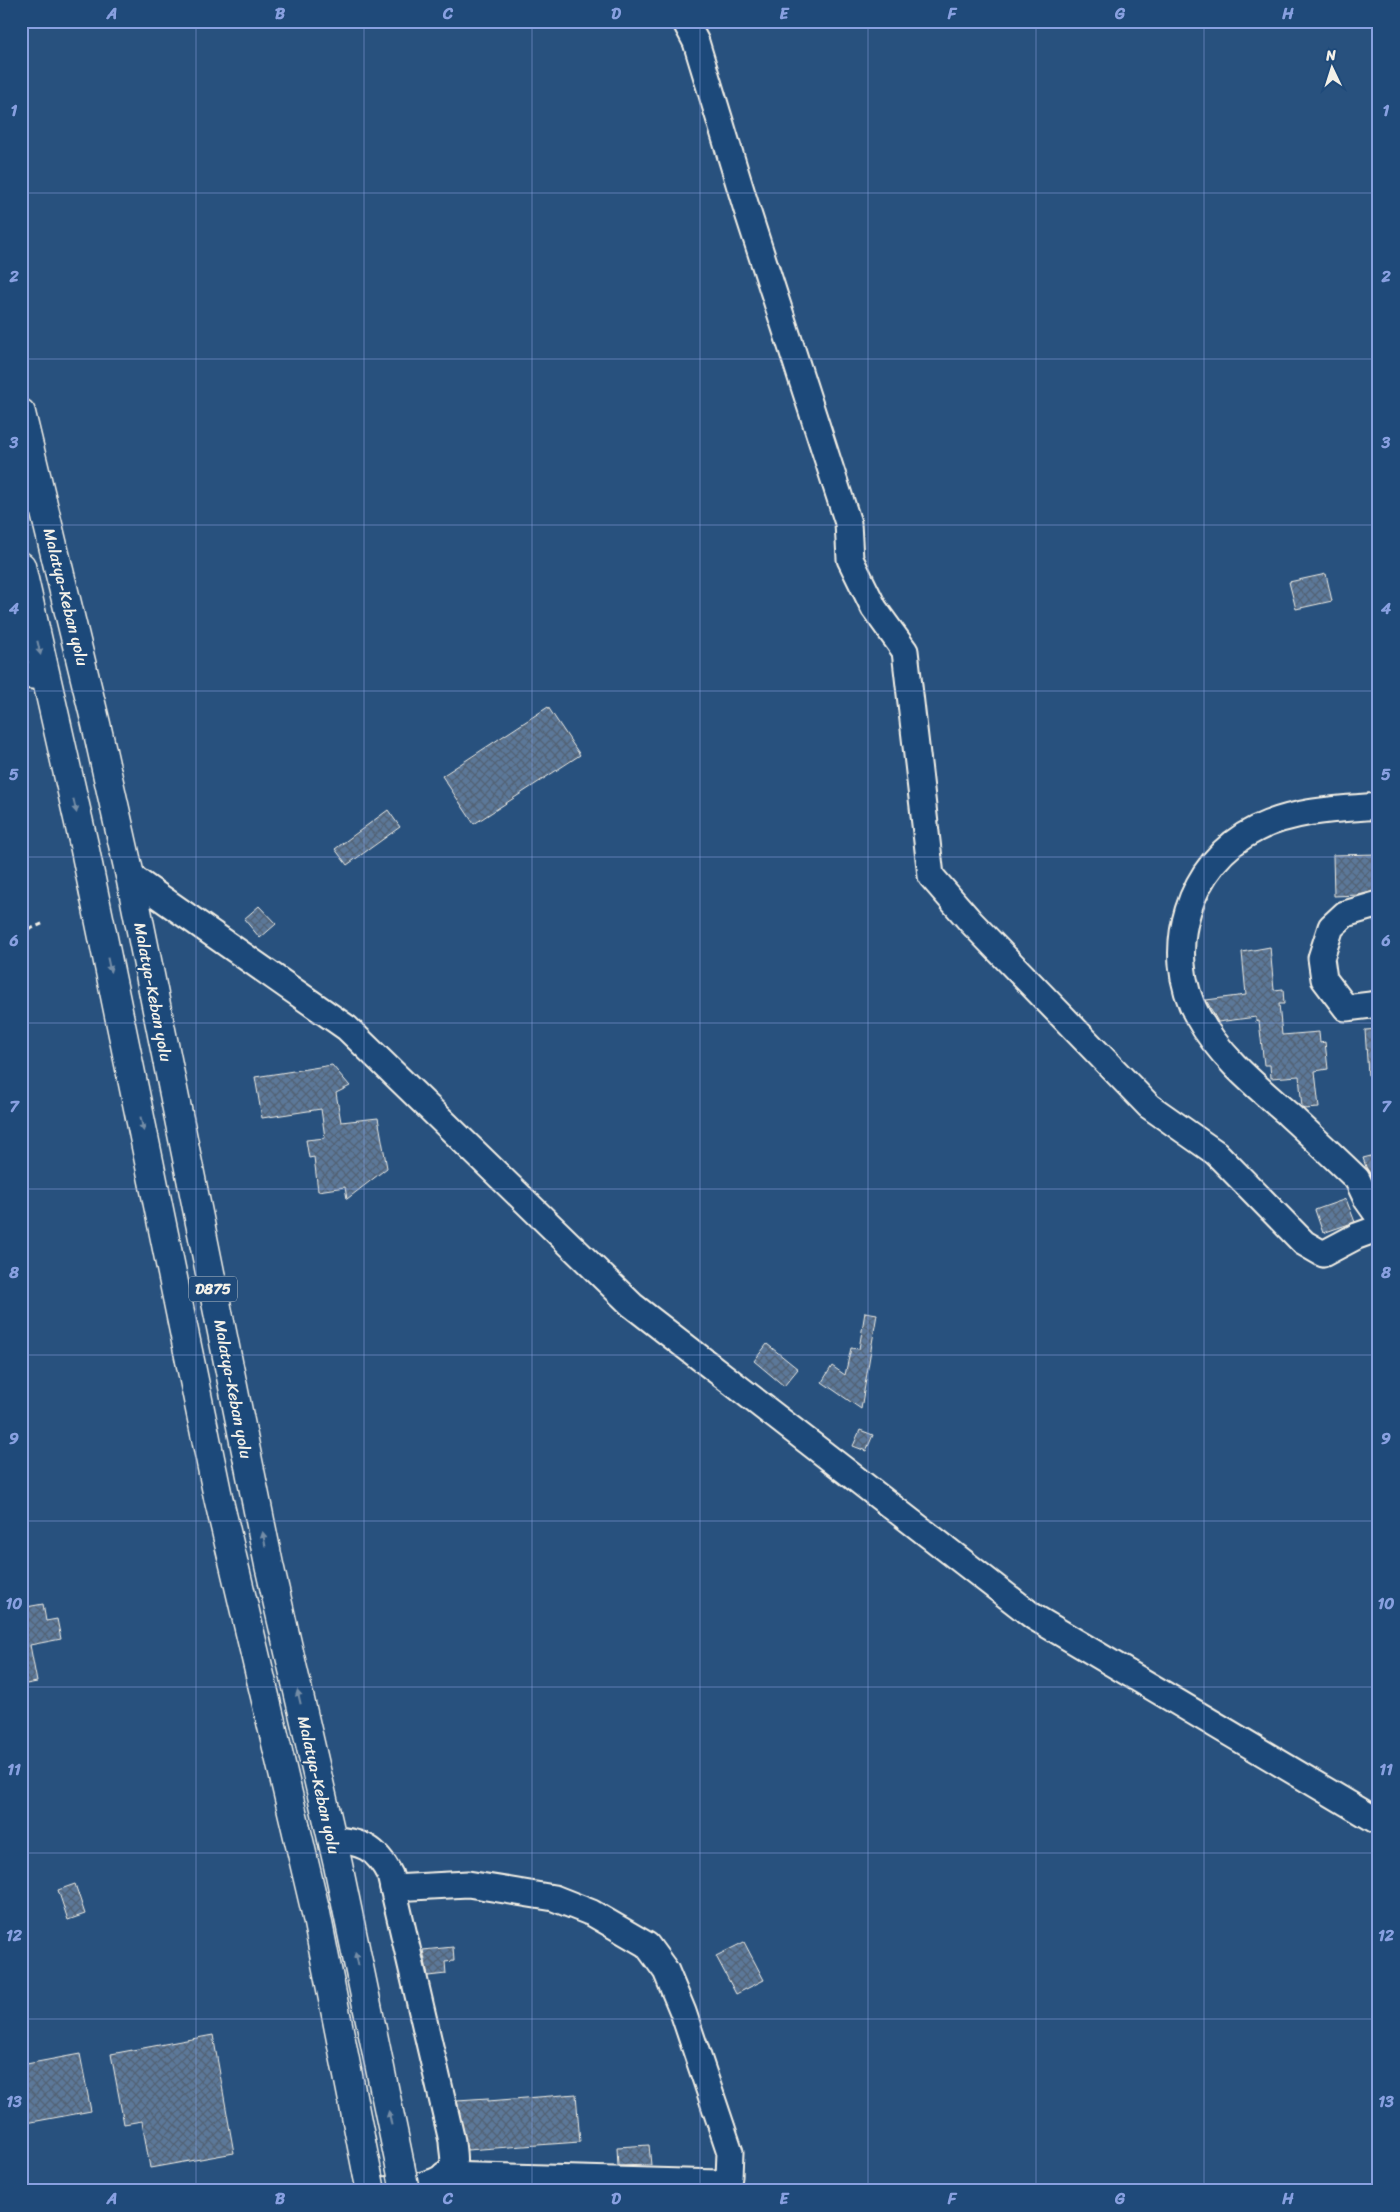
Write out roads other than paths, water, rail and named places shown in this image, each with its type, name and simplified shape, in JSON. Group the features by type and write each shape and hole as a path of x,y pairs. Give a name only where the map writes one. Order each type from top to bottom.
{"highway":[{"name":"Malatya-Keban yolu","path":"21,413 96,724 130,876 269,1565 332,1839 403,2178"},
{"name":"Malatya-Keban yolu","path":"21,566 33,676 84,846 218,1497 316,1913 370,2184"}],"street":[{"path":"685,21 696,42 747,210 848,523 850,558 874,608 906,651 931,876 971,922 1149,1106 1216,1153 1304,1244 1323,1254 1357,1236 1379,1228"},
{"path":"1379,806 1325,810 1287,818 1258,828 1237,839 1215,861 1198,886 1185,917 1180,945 1188,997 1198,1018 1214,1040 1237,1067 1357,1179 1367,1200 1379,1217"},
{"path":"130,876 347,1028 632,1305 1034,1617 1379,1822"},
{"path":"1379,904 1345,914 1331,927 1321,958 1324,979 1346,1008 1379,1004"},
{"path":"332,1839 352,1841 370,1848 382,1859 390,1875 452,2141 452,2165 444,2175 430,2184 370,2184"},
{"path":"393,1888 468,1884 554,1898 592,1913 647,1945 666,1970 683,2012 730,2152 731,2164 729,2176 719,2183 444,2175"}]}
